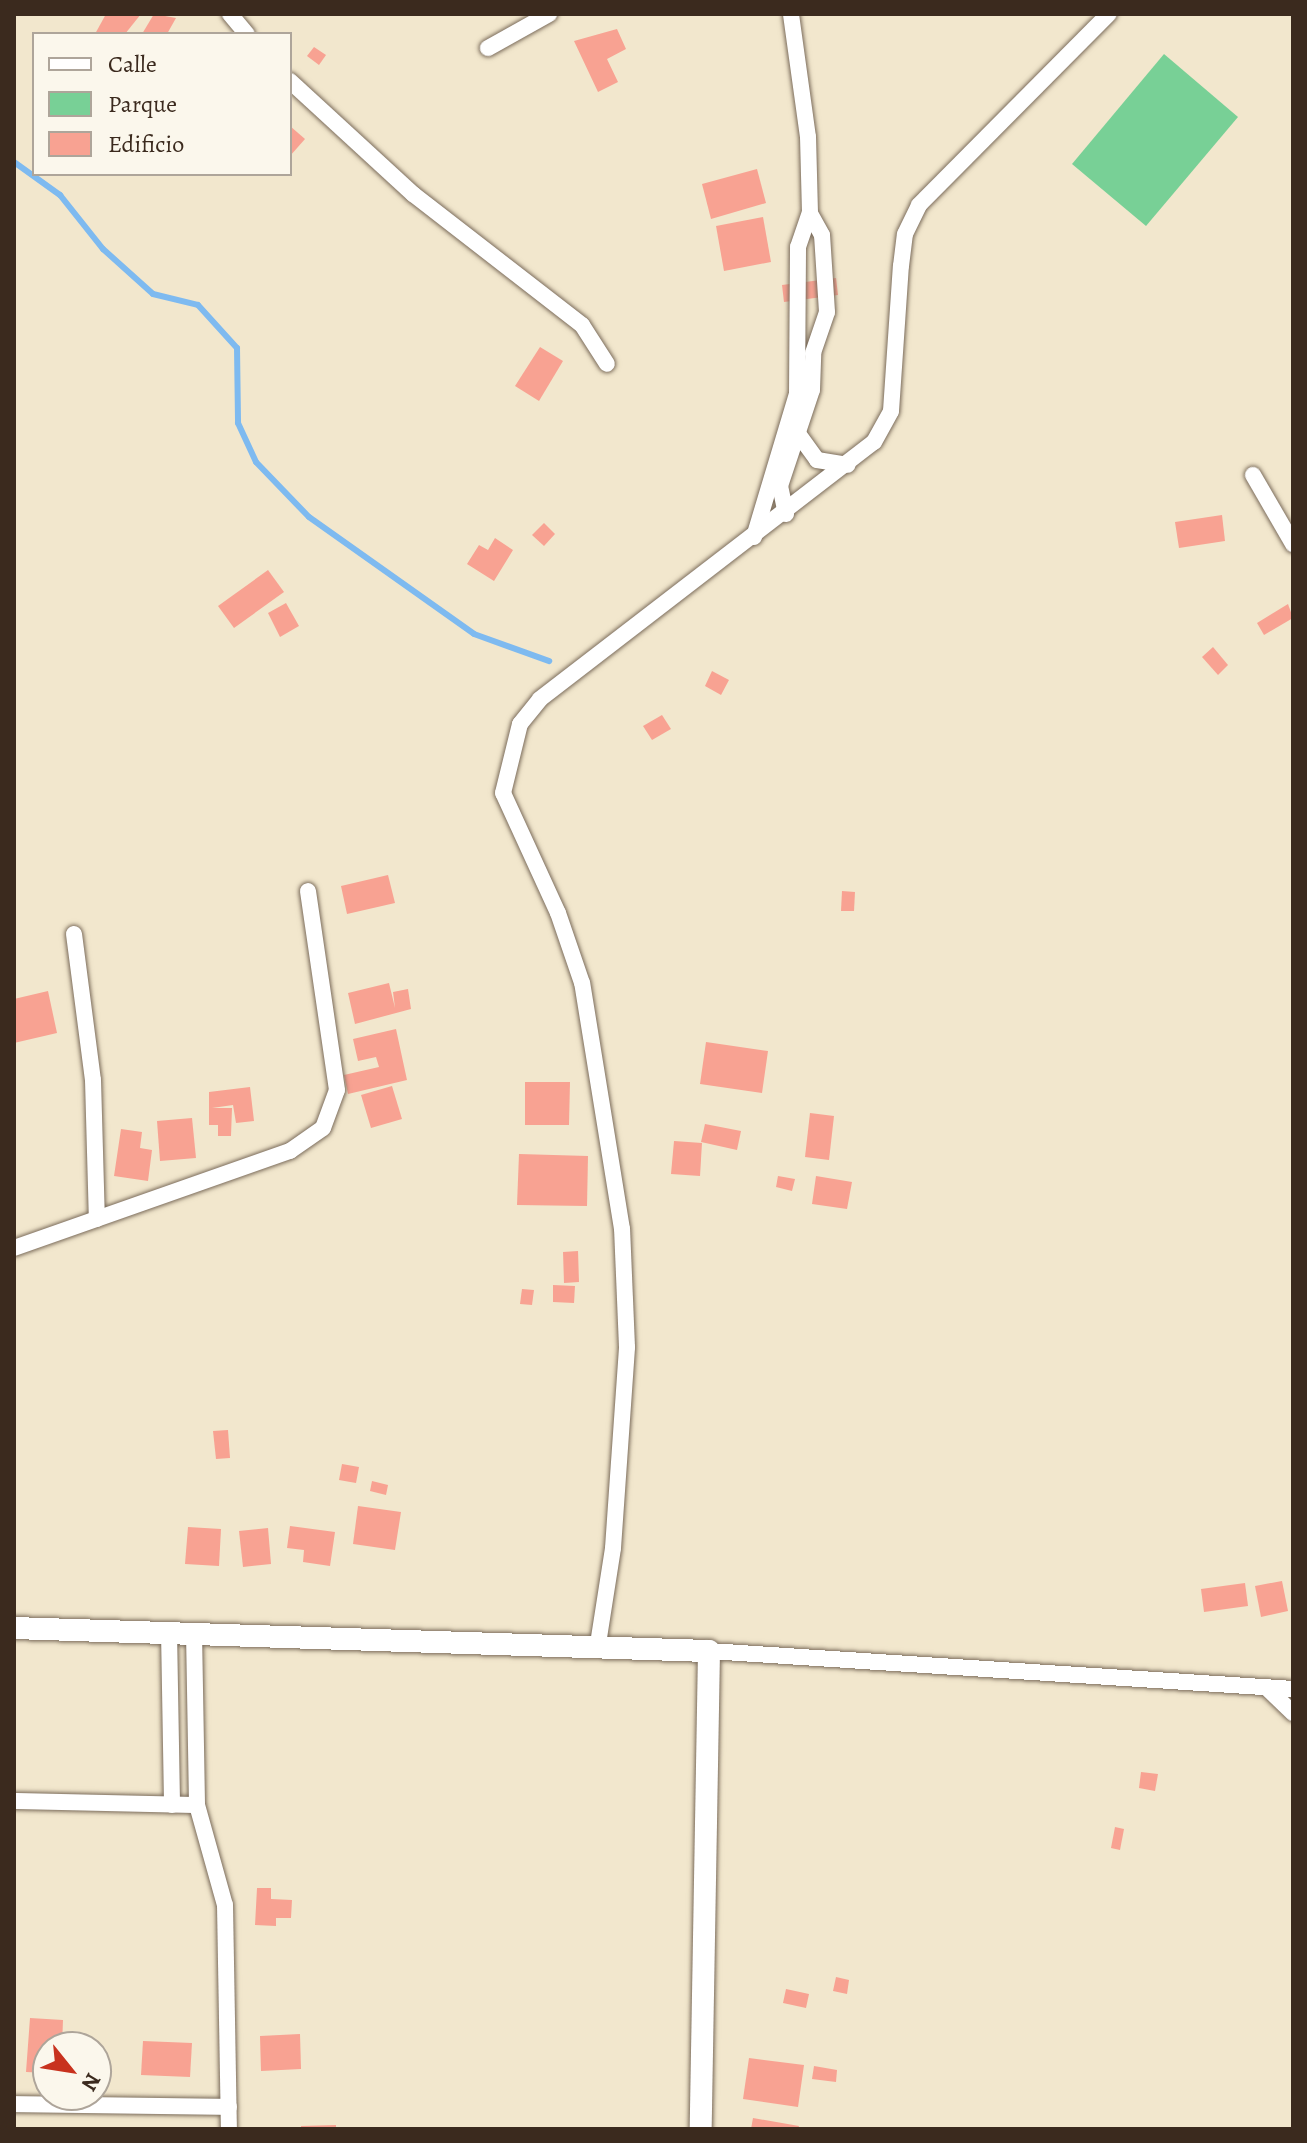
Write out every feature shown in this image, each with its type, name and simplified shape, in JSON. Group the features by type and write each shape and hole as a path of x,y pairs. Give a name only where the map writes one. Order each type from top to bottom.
{"street":[{"path":"488,48 549,14"},
{"path":"754,537 797,394 798,247 810,213 808,137 791,14"},
{"path":"598,1644 613,1548 627,1347 622,1229 582,983 558,913 503,793 520,724 540,699 786,514 874,442 891,411 902,255 919,205 1109,14"},
{"path":"292,83 413,194 582,325 607,364"},
{"path":"786,514 780,486 812,390 813,353 827,312 822,235 810,213"},
{"path":"799,435 817,460 848,465"},
{"path":"1253,475 1293,544"},
{"path":"14,1248 290,1151 323,1128 337,1090 308,891"},
{"path":"74,934 93,1080 97,1219"},
{"path":"14,1628 598,1644 1293,1689"},
{"path":"169,1631 172,1805"},
{"path":"194,1632 197,1805 225,1905 229,2129"},
{"path":"701,2129 709,1651"},
{"path":"1267,1688 1293,1713"},
{"path":"14,1801 197,1805"},
{"path":"14,2104 229,2107"}],"green space":[{"path":"1164,54 1238,117 1146,226 1072,164"}],"building":[{"path":"106,14 141,14 127,32 96,32"},
{"path":"154,14 176,18 168,32 143,32"},
{"path":"617,29 626,49 607,59 618,82 598,92 574,41"},
{"path":"314,47 326,55 319,65 307,56"},
{"path":"292,128 305,139 292,154"},
{"path":"757,169 766,203 711,219 702,184"},
{"path":"763,217 771,262 724,271 716,226"},
{"path":"836,278 838,295 784,302 782,285"},
{"path":"540,347 563,361 539,401 515,386"},
{"path":"1222,515 1225,541 1179,548 1175,522"},
{"path":"544,523 555,534 544,546 532,535"},
{"path":"495,538 513,550 494,581 467,564 479,545 488,550"},
{"path":"268,570 284,592 234,628 218,606"},
{"path":"286,603 299,626 280,637 268,613"},
{"path":"1288,604 1293,618 1264,635 1257,623"},
{"path":"1213,647 1228,665 1218,675 1202,657"},
{"path":"712,671 729,680 721,695 705,686"},
{"path":"662,715 671,729 652,740 643,726"},
{"path":"388,875 395,903 347,914 341,886"},
{"path":"842,891 855,892 854,911 841,911"},
{"path":"389,983 395,1008 393,992 408,989 411,1009 355,1024 348,993"},
{"path":"48,991 57,1033 14,1043 14,999"},
{"path":"396,1029 407,1080 348,1094 344,1075 379,1067 376,1057 358,1061 353,1039"},
{"path":"706,1042 768,1051 762,1093 700,1084"},
{"path":"525,1082 570,1082 569,1125 525,1125"},
{"path":"392,1086 402,1119 371,1128 361,1095"},
{"path":"250,1087 254,1121 236,1123 233,1105 212,1108 232,1108 231,1136 218,1136 218,1125 209,1125 209,1092"},
{"path":"810,1113 834,1116 829,1160 805,1157"},
{"path":"192,1118 196,1158 160,1161 157,1121"},
{"path":"705,1124 741,1131 737,1150 701,1142"},
{"path":"121,1129 142,1132 140,1148 152,1150 148,1181 114,1176"},
{"path":"674,1141 702,1143 700,1176 671,1174"},
{"path":"519,1154 588,1156 587,1206 517,1205"},
{"path":"778,1176 795,1179 792,1191 776,1187"},
{"path":"816,1176 852,1182 847,1209 812,1204"},
{"path":"578,1251 579,1282 564,1283 563,1252"},
{"path":"553,1285 575,1286 574,1303 553,1302"},
{"path":"522,1289 534,1290 532,1305 520,1304"},
{"path":"228,1430 230,1458 216,1459 213,1431"},
{"path":"342,1464 359,1467 356,1483 339,1480"},
{"path":"372,1481 388,1485 386,1495 370,1491"},
{"path":"358,1506 401,1512 395,1550 353,1544"},
{"path":"290,1526 335,1532 330,1566 303,1562 304,1550 287,1548"},
{"path":"188,1527 221,1529 219,1566 185,1564"},
{"path":"268,1528 271,1564 243,1567 239,1531"},
{"path":"1282,1581 1288,1611 1261,1617 1255,1586"},
{"path":"1245,1583 1248,1606 1204,1612 1201,1589"},
{"path":"1141,1772 1158,1774 1155,1791 1139,1788"},
{"path":"1115,1827 1124,1829 1120,1850 1111,1848"},
{"path":"257,1888 271,1888 271,1899 292,1900 291,1918 276,1918 276,1926 255,1925"},
{"path":"836,1977 849,1980 847,1994 833,1991"},
{"path":"786,1989 809,1994 806,2008 783,2003"},
{"path":"30,2018 63,2020 63,2031 32,2031 32,2072 26,2072"},
{"path":"300,2034 301,2069 261,2071 260,2036"},
{"path":"143,2041 192,2043 190,2077 141,2075"},
{"path":"749,2058 804,2065 798,2107 743,2099"},
{"path":"814,2066 837,2070 836,2082 812,2079"},
{"path":"753,2118 799,2126 798,2129 751,2129"},
{"path":"336,2125 336,2129 301,2129 301,2126"}],"waterway":[{"path":"14,162 32,175"},
{"path":"34,176 60,195 103,249 153,294 198,305 237,348 238,423 256,462 309,517 474,634 549,661"}]}
